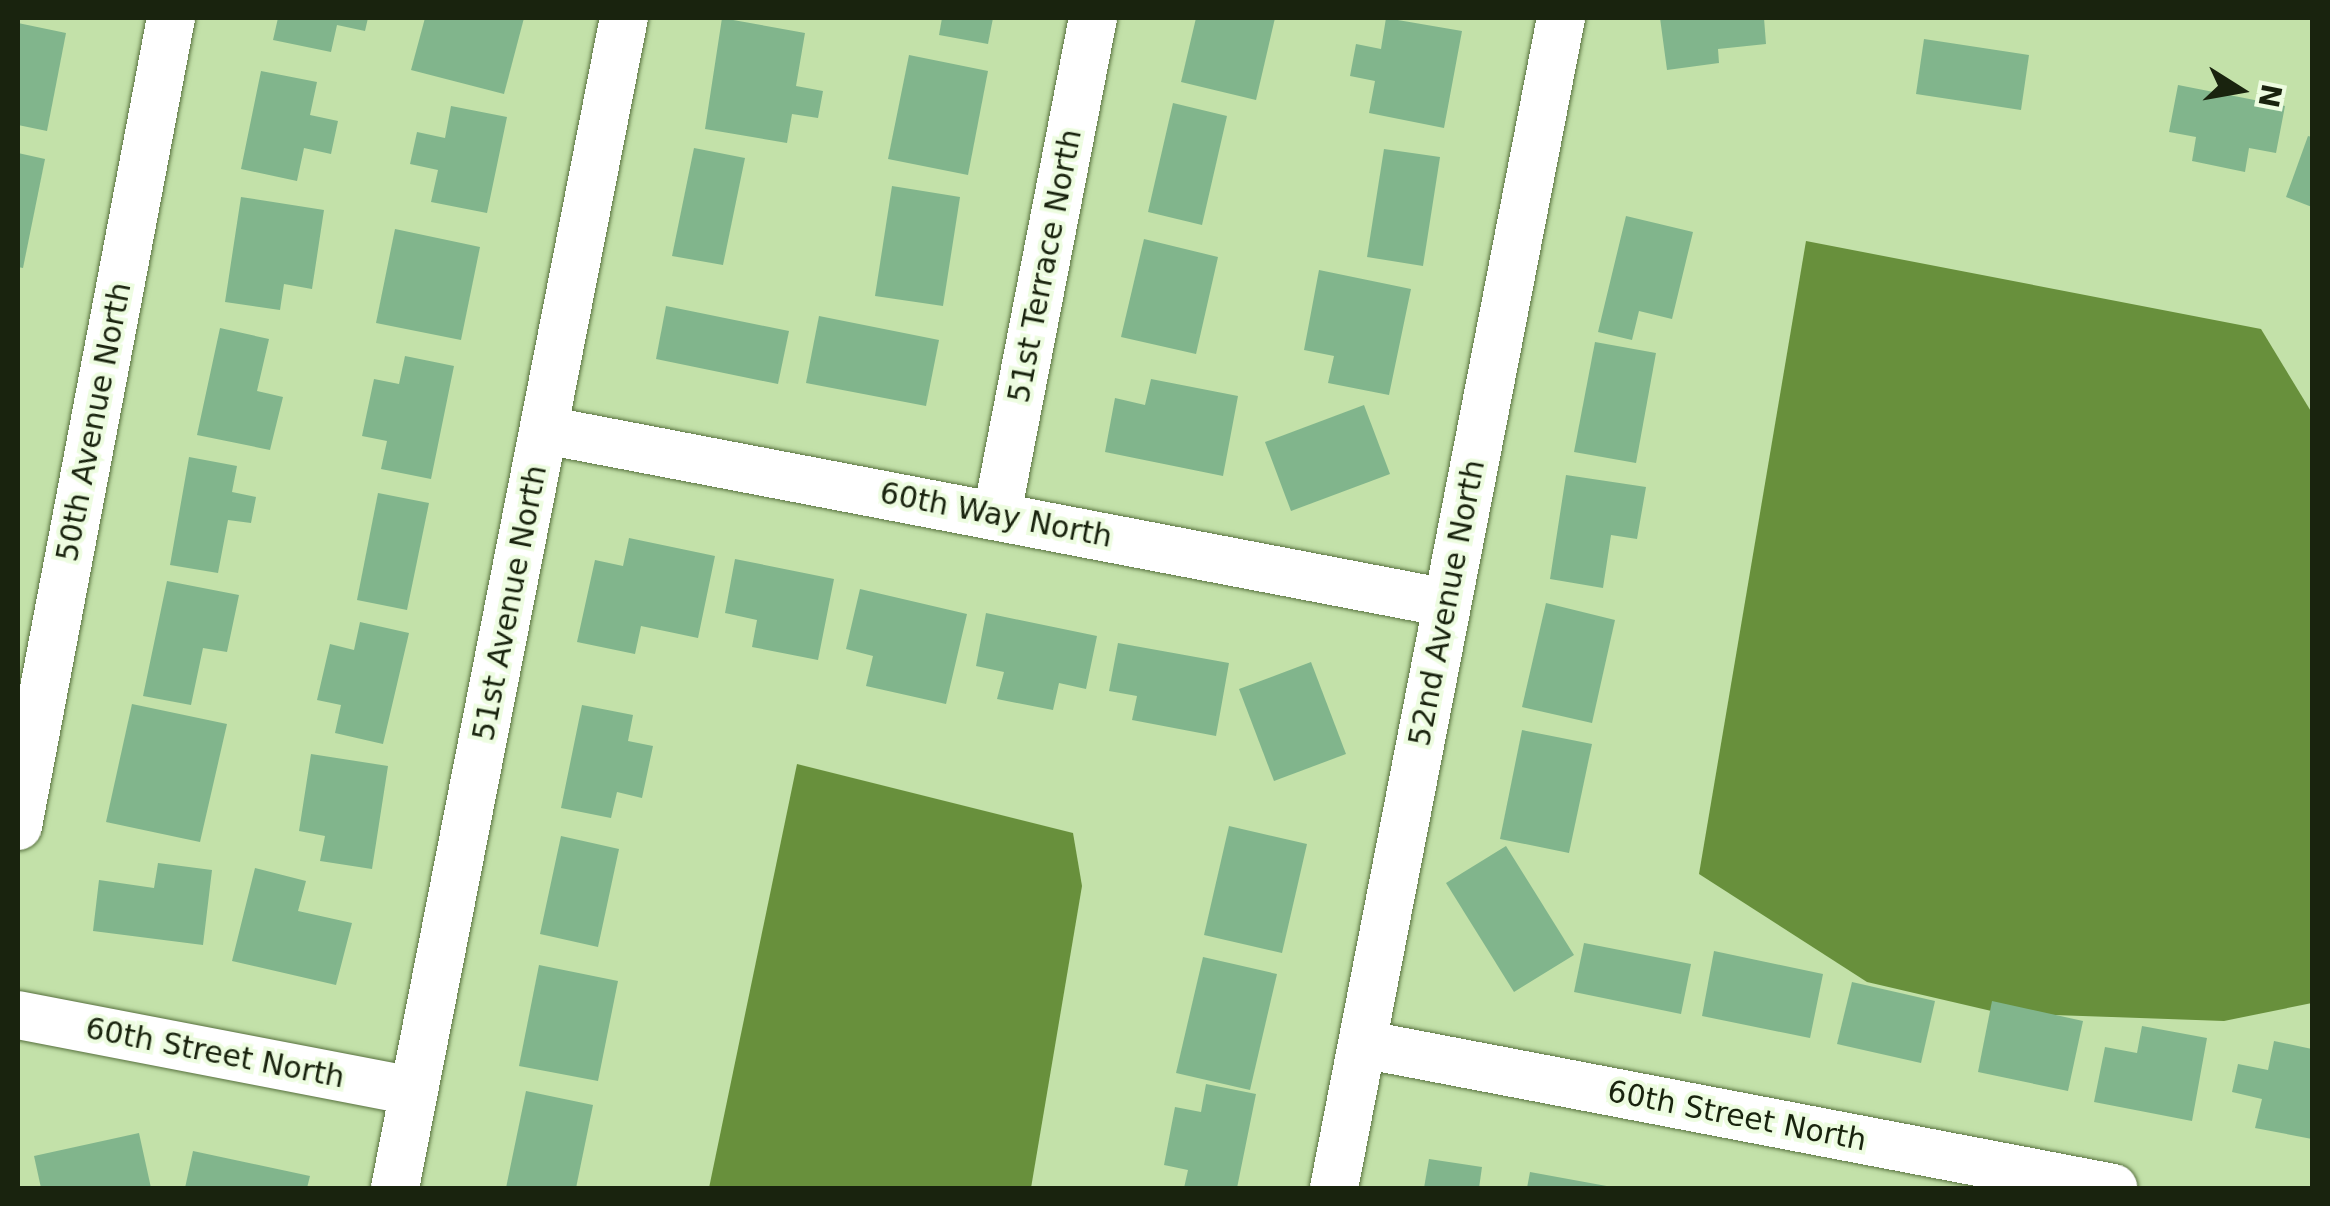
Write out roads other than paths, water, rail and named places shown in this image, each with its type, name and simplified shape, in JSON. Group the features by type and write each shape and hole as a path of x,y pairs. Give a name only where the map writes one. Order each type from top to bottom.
{"street":[{"name":"50th Avenue North","path":"18,826 171,18"},
{"name":"51st Avenue North","path":"394,1188 624,18"},
{"name":"51st Terrace North","path":"997,514 1093,18"},
{"name":"52nd Avenue North","path":"1334,1188 1561,18"},
{"name":"60th Way North","path":"545,430 1447,603"},
{"name":"60th Street North","path":"18,1015 412,1091"},
{"name":"60th Street North","path":"1362,1044 2113,1188"}]}
